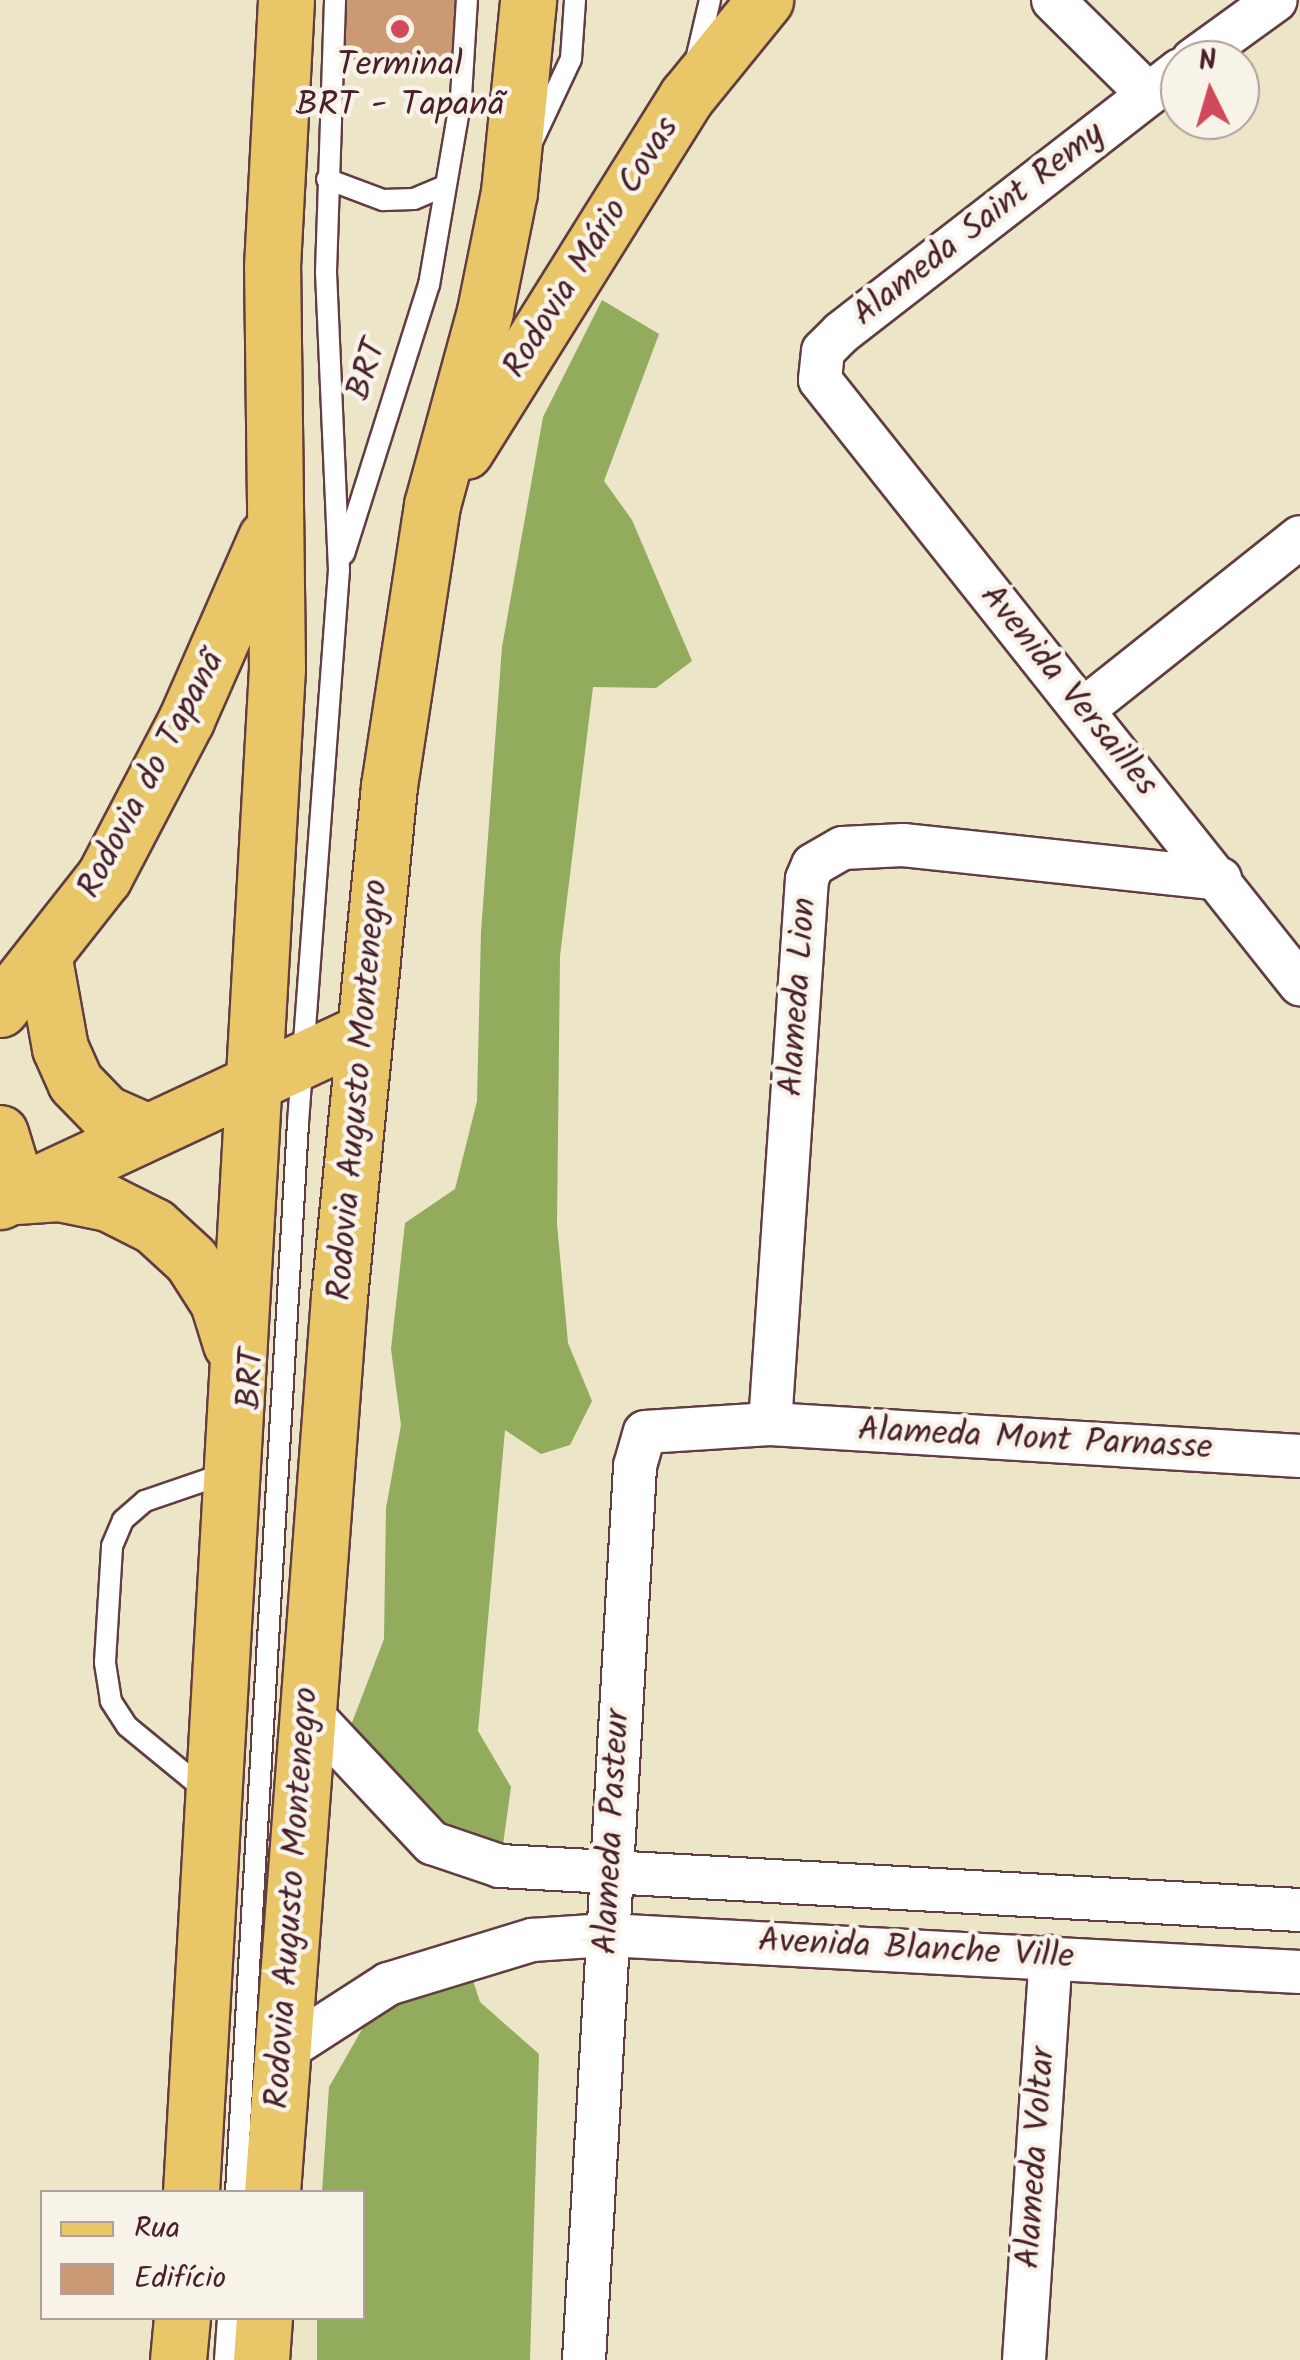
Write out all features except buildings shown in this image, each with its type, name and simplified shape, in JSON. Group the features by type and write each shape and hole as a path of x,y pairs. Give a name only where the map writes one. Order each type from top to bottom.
{"main road":[{"path":"191,2190 234,1471 234,1350 254,1084 277,668 272,522 272,268 286,0"},
{"name":"Rodovia Augusto Montenegro","path":"272,2190 362,1032 389,786 432,505 486,311 509,192 528,0"},
{"name":"Rodovia Mário Covas","path":"432,505 687,96 765,0"},
{"name":"Rodovia do Tapanã","path":"0,1009 44,959 104,876 223,643 272,522"},
{"path":"44,959 60,1048 75,1082 105,1113 146,1131"},
{"path":"4,1198 362,1032"},
{"path":"0,1133 10,1166 4,1198"},
{"path":"4,1198 59,1193 108,1203 154,1226 191,1260 218,1302 234,1350"},
{"path":"178,2360 182,2320"},
{"path":"261,2360 264,2320"}],"street":[{"path":"1054,0 1160,79"},
{"path":"1221,40 1276,0"},
{"name":"Alameda Saint Remy","path":"831,401 818,363 840,333 1160,85"},
{"name":"Avenida Versailles","path":"831,401 1084,709 1300,984"},
{"path":"1084,709 1300,537"},
{"name":"Alameda Lion","path":"770,1424 807,879 813,866 843,848 903,846 1220,879"},
{"name":"Alameda Mont Parnasse","path":"770,1424 1300,1456"},
{"name":"Alameda Pasteur","path":"584,2360 638,1441 662,1426 770,1424"},
{"name":"Avenida Blanche Ville","path":"307,1710 432,1843 536,1872 1300,1910"},
{"path":"532,1940 536,1872"},
{"path":"1241,1966 1246,1906"},
{"name":"Avenida Blanche Ville","path":"281,2053 388,1984 532,1940 607,1935 1300,1972"},
{"name":"Alameda Voltar","path":"1024,2360 1051,1957"}],"lane":[{"name":"BRT","path":"236,2190 339,570 328,179 335,0"},
{"name":"BRT","path":"339,570 429,285 460,96 467,0"},
{"path":"509,192 571,59 575,0"},
{"path":"687,96 710,0"},
{"path":"328,179 383,200 414,198 444,186"},
{"path":"214,1798 127,1726 111,1701 105,1662 112,1546 123,1520 145,1501 234,1471"},
{"path":"225,2360 228,2320"}],"green space":[{"path":"602,300 659,334 604,481 632,520 692,661 656,688 593,687 560,956 557,1224 568,1343 592,1401 570,1445 541,1454 505,1430 478,1731 511,1787 500,1866 432,1843 343,1746 384,1639 386,1508 401,1425 391,1349 405,1223 455,1189 477,1101 481,932 502,647 543,417"},
{"path":"465,1956 480,2002 539,2054 530,2360 317,2360 317,2320 365,2320 365,2190 322,2190 329,2087 388,1984"}],"place":[{"name":"Terminal BRT - Tapanã","path":"400,29"}]}
